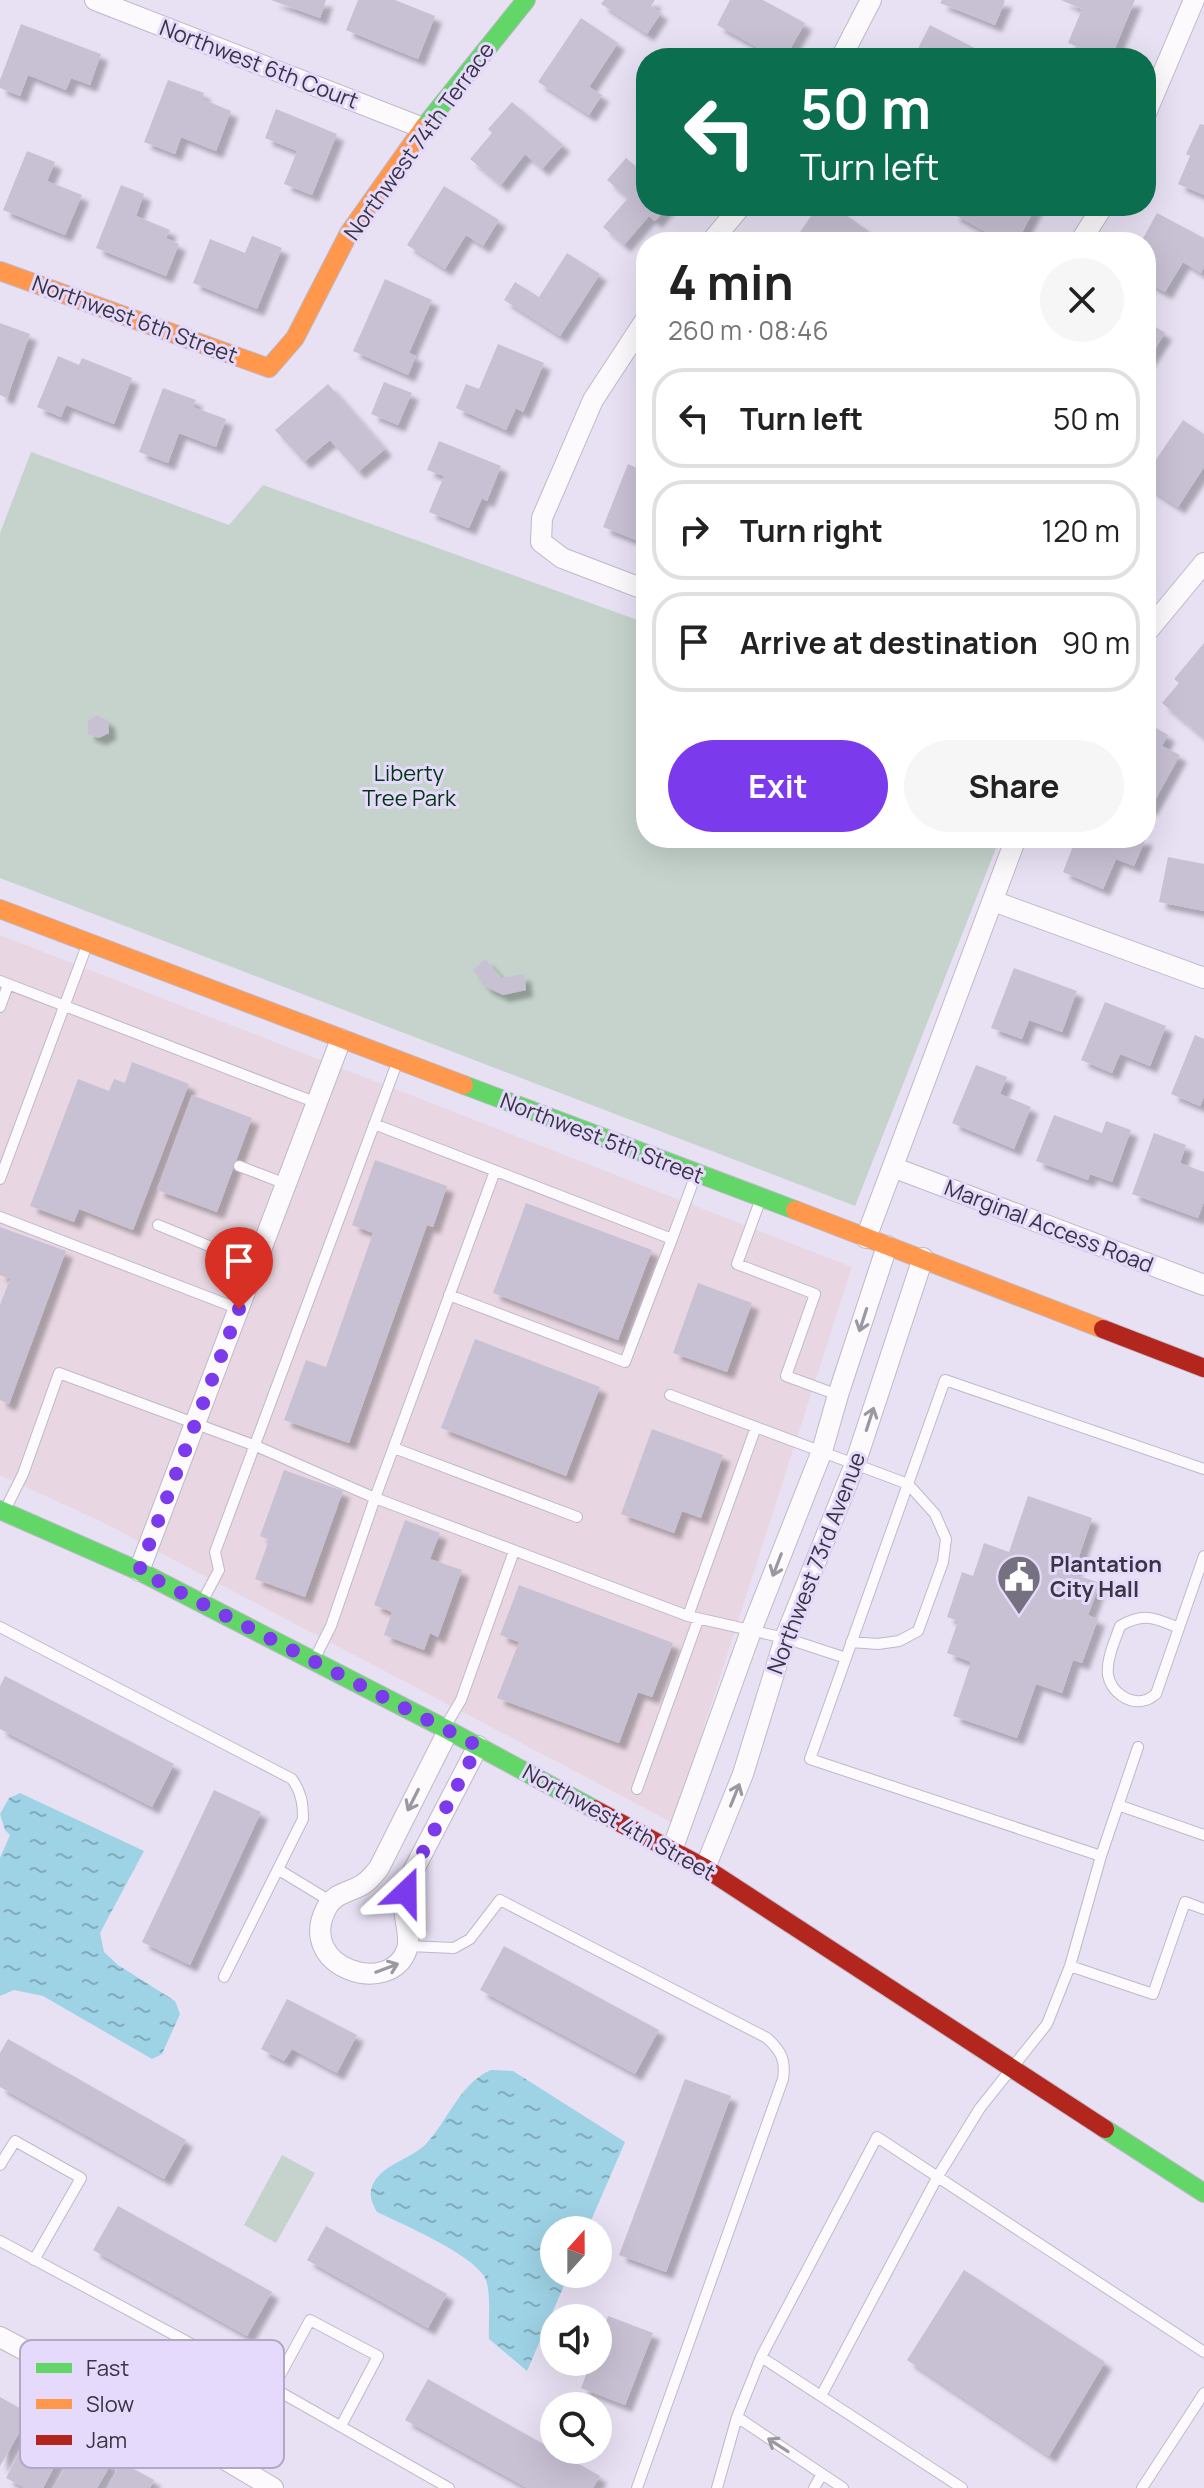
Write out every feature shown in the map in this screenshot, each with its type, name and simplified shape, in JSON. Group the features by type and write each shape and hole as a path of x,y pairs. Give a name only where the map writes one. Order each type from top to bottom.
{"street":[{"name":"Northwest 6th Court","path":"95,0 423,128"},
{"name":"Northwest 74th Terrace","path":"269,368 295,338 349,233 423,128 526,0"},
{"path":"846,48 871,0"},
{"path":"1156,89 1194,0"},
{"path":"719,232 733,216"},
{"name":"Northwest 6th Street","path":"0,271 269,368"},
{"path":"636,334 593,400 542,518 541,542 562,558 636,586"},
{"path":"1156,621 1204,563"},
{"path":"866,1238 895,1168 1012,848"},
{"path":"993,901 1204,978"},
{"name":"Northwest 5th Street","path":"0,909 923,1258 1204,1368"},
{"path":"139,1571 341,1039"},
{"name":"Marginal Access Road","path":"895,1168 1204,1285"},
{"name":"Northwest 73rd Avenue","path":"672,1850 751,1631 822,1451 887,1246"},
{"name":"Northwest 73rd Avenue","path":"705,1868 743,1774 785,1638 855,1464 923,1258"},
{"name":"Northwest 4th Street","path":"2,1511 139,1571 478,1746 705,1868 1204,2193"},
{"path":"446,1730 379,1868 369,1881 330,1901 324,1912 320,1928 323,1946 332,1960 343,1968 368,1974 401,1962 408,1946 404,1903 408,1881 478,1746"},
{"path":"0,2337 20,2348"},
{"path":"239,2468 273,2488"}],"lane":[{"path":"0,1179 88,943"},
{"path":"0,1007 4,983 317,1103"},
{"path":"201,1603 219,1570 215,1552 397,1060"},
{"path":"374,1124 672,1239"},
{"path":"239,1166 286,1184"},
{"path":"313,1661 331,1626 495,1171"},
{"path":"449,1295 625,1362 696,1174"},
{"path":"761,1199 737,1264 815,1294 786,1376 838,1395"},
{"path":"0,1217 239,1309"},
{"path":"158,1225 255,1265"},
{"path":"2,1511 23,1474 59,1373 256,1446 375,1498 693,1618 785,1638 846,1658"},
{"path":"1101,1856 810,1759 945,1380 1204,1469"},
{"path":"670,1395 908,1484 935,1514 946,1539 943,1562 918,1631 899,1641 878,1644 851,1642"},
{"path":"637,1789 756,1427"},
{"path":"394,1448 577,1517"},
{"path":"446,1730 461,1700 514,1551"},
{"path":"1179,1628 1153,1617 1134,1618 1120,1626 1109,1658 1108,1676 1115,1692 1128,1699 1145,1701 1156,1694 1179,1628 1204,1556"},
{"path":"0,1627 292,1779 300,1791 303,1819 224,1977"},
{"path":"821,2396 938,2176 980,2108 1047,2024 1070,1966 1101,1856 1138,1747"},
{"path":"1118,1805 1204,1835"},
{"path":"279,1870 330,1901"},
{"path":"408,1946 454,1948 470,1939 500,1900 767,2038 778,2048 785,2063 783,2079 637,2488"},
{"path":"1070,1966 1153,1994 1185,1902 1204,1909"},
{"path":"717,2488 737,2417 761,2357 877,2137 1204,2352"},
{"path":"0,2165 15,2141 81,2178 34,2260"},
{"path":"0,2241 183,2340"},
{"path":"284,2368 310,2320 378,2356 341,2426"},
{"path":"761,2357 962,2488"},
{"path":"1142,2488 1204,2393"},
{"path":"284,2394 449,2488"},
{"path":"737,2417 843,2488"},
{"path":"814,2488 822,2474"}],"shaded area":[{"path":"0,935 852,1267 673,1823 102,1522 0,1475"}],"green space":[{"name":"Liberty Tree Park","path":"31,452 229,525 263,485 636,619 636,848 996,848 855,1206 0,878 0,533"},
{"path":"282,2155 315,2173 276,2243 244,2225"}],"water":[{"path":"20,1793 144,1851 100,1933 104,1952 118,1965 175,2001 180,2014 162,2054 152,2059 43,1996 14,1990 0,1996 0,1858 10,1835 0,1814 9,1798"},
{"path":"491,2070 513,2071 625,2142 593,2216 540,2216 540,2288 563,2288 556,2304 540,2304 540,2341 527,2371 489,2339 488,2289 484,2276 476,2267 435,2240 377,2212 371,2197 372,2186 379,2176 425,2145 463,2093"}],"building":[{"path":"271,0 326,0 320,18"},
{"path":"358,0 395,0 435,16 418,59 346,30"},
{"path":"604,0 655,0 651,6 661,13 647,34 601,4"},
{"path":"730,0 763,0 805,23 791,48 756,48 717,25"},
{"path":"942,0 1005,1 995,25 940,3"},
{"path":"1061,0 1135,0 1115,48 1080,48 1068,43 1082,9"},
{"path":"581,18 618,43 589,87 602,95 589,115 538,82"},
{"path":"21,24 101,54 90,85 71,78 66,90 28,75 20,96 0,88 0,80"},
{"path":"930,25 975,48 918,48"},
{"path":"168,80 204,93 202,99 231,111 216,151 181,137 175,154 144,142"},
{"path":"512,102 563,145 542,169 525,154 501,185 470,159 492,133 488,129"},
{"path":"276,109 337,134 312,195 284,184 297,151 265,138"},
{"path":"1200,124 1204,125 1204,195 1178,184 1190,156 1186,154"},
{"path":"27,151 55,162 47,181 82,195 65,235 3,210"},
{"path":"626,158 636,166 636,216 649,216 624,245 603,227 628,198 607,180"},
{"path":"121,185 144,194 136,216 170,230 166,238 179,244 166,276 96,248"},
{"path":"444,186 499,220 483,246 466,235 445,269 407,245"},
{"path":"1156,215 1204,238 1204,267 1201,273 1183,262 1165,292 1156,287 1156,232 1147,232"},
{"path":"811,216 847,216 870,232 800,232"},
{"path":"957,216 1031,216 1022,232 986,232"},
{"path":"252,236 282,248 257,309 193,283 210,239 245,253"},
{"path":"567,253 600,274 560,336 504,300 515,282 539,297"},
{"path":"385,279 432,300 409,353 416,356 408,375 353,351"},
{"path":"0,323 30,334 7,398 0,395"},
{"path":"1156,327 1165,333 1156,347"},
{"path":"498,344 544,363 523,412 516,408 506,430 456,408 466,384 479,389"},
{"path":"58,356 79,365 82,358 132,378 114,424 66,405 61,417 37,407"},
{"path":"384,382 412,393 398,425 371,414"},
{"path":"328,384 385,449 358,472 330,440 304,462 275,430"},
{"path":"163,388 196,400 193,407 226,419 216,447 179,433 168,463 139,452"},
{"path":"1183,420 1204,434 1204,467 1178,507 1156,493 1156,460"},
{"path":"439,441 501,466 487,501 482,498 469,528 429,512 444,476 427,470"},
{"path":"628,464 636,468 636,540 603,527"},
{"path":"1204,643 1204,738 1162,703 1179,683 1174,679"},
{"path":"97,715 108,721 109,733 99,738 88,734 88,721"},
{"path":"1156,728 1168,735 1162,746 1180,755 1156,798"},
{"path":"1072,848 1142,848 1134,866 1116,859 1103,889 1063,872"},
{"path":"1168,857 1204,864 1204,911 1159,902"},
{"path":"485,959 502,978 524,974 526,990 503,995 486,987 473,970"},
{"path":"1014,968 1077,991 1062,1032 1029,1020 1022,1039 991,1028"},
{"path":"1105,1002 1166,1026 1150,1066 1120,1054 1112,1073 1081,1060"},
{"path":"1195,1035 1204,1039 1204,1096 1200,1106 1171,1094"},
{"path":"132,1062 189,1084 133,1230 79,1209 74,1222 30,1206 78,1079 109,1091 114,1079 125,1083"},
{"path":"976,1065 1007,1077 1000,1094 1031,1107 1014,1149 952,1123"},
{"path":"192,1095 252,1118 217,1212 157,1190"},
{"path":"1054,1115 1102,1133 1106,1121 1131,1130 1112,1182 1090,1174 1088,1180 1036,1161"},
{"path":"1154,1133 1186,1145 1180,1163 1204,1172 1204,1201 1198,1218 1132,1194"},
{"path":"375,1160 447,1186 433,1227 427,1225 349,1443 284,1420 306,1360 326,1367 373,1233 352,1225"},
{"path":"526,1203 652,1250 618,1340 493,1293"},
{"path":"0,1227 66,1251 9,1404 0,1400 0,1305 10,1279 0,1275"},
{"path":"698,1283 752,1303 727,1372 673,1353"},
{"path":"475,1339 600,1387 566,1476 441,1428"},
{"path":"652,1429 723,1455 701,1518 682,1511 674,1533 621,1514"},
{"path":"284,1470 343,1491 305,1597 255,1579 269,1540 260,1536"},
{"name":"Plantation City Hall","path":"1028,1496 1092,1518 1073,1574 1100,1583 1088,1615 1098,1619 1082,1663 1073,1660 1062,1693 1036,1684 1017,1738 953,1716 971,1662 947,1653 958,1621 947,1617 962,1572 973,1576 984,1543 1009,1552"},
{"path":"405,1520 440,1533 430,1559 462,1570 438,1637 430,1633 424,1650 384,1635 392,1612 374,1605"},
{"path":"519,1585 673,1643 652,1697 638,1692 619,1743 497,1698 519,1642 500,1635"},
{"path":"5,1676 174,1764 152,1807 0,1729 0,1686"},
{"path":"214,1790 261,1812 190,1965 142,1942"},
{"path":"504,1946 659,2030 635,2074 480,1990"},
{"path":"287,1999 357,2035 337,2073 292,2049 284,2061 261,2049"},
{"path":"8,2039 186,2140 164,2179 0,2087 0,2053"},
{"path":"685,2079 731,2096 666,2272 619,2255"},
{"path":"118,2206 272,2292 247,2336 93,2250"},
{"path":"326,2226 447,2294 428,2328 307,2260"},
{"path":"964,2270 1105,2362 1049,2456 907,2360"},
{"path":"612,2318 653,2333 625,2405 612,2400 612,2392 591,2392 581,2388 586,2376 612,2376"},
{"path":"428,2379 540,2442 540,2464 579,2464 600,2476 593,2488 527,2488 405,2420"},
{"path":"0,2397 20,2408 20,2431 0,2466"},
{"path":"20,2450 20,2468 54,2468 43,2488 25,2488 6,2478"},
{"path":"65,2468 109,2468 97,2488 53,2488"},
{"path":"118,2468 132,2468 154,2480 150,2488 107,2488"}],"traffic: fast":[{"path":"424,127 526,0"},
{"path":"464,1085 795,1210"},
{"path":"0,1510 139,1571 594,1809"},
{"path":"1105,2129 1204,2193"}],"traffic: slow":[{"path":"0,271 269,368 295,338 349,233 424,127"},
{"path":"0,909 464,1085"},
{"path":"795,1210 1103,1329"}],"traffic: jam":[{"path":"1103,1329 1204,1368"},
{"path":"594,1809 705,1868 1105,2129"}],"place":[{"name":"Plantation City Hall","path":"1019,1616"}],"route":[{"path":"239,1309 139,1571 478,1746 408,1881 406,1892"}]}
